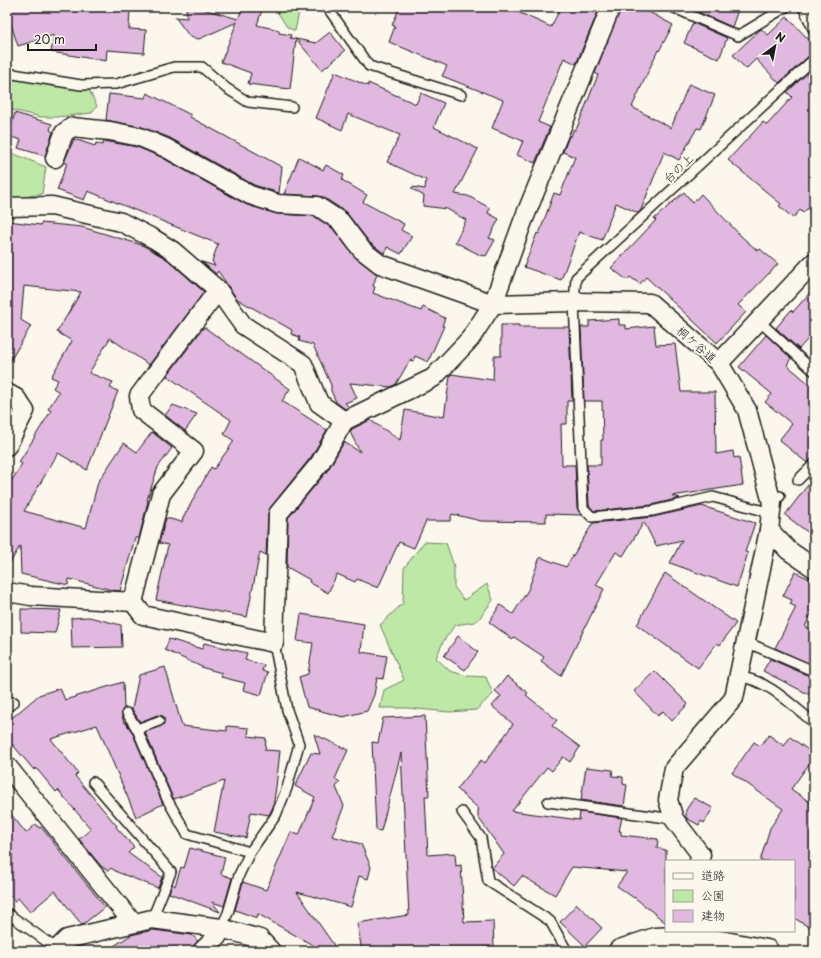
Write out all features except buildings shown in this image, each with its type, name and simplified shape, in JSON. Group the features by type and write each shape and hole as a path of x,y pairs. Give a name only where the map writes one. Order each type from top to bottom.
{"main road":[{"path":"620,951 655,939 693,934 767,951"}],"street":[{"path":"7,592 31,596 133,602 143,615 274,643 278,514 320,463 344,421 433,378 470,339 493,304 523,221 611,7"},
{"path":"55,158 64,133 72,127 110,131 140,137 166,148 250,195 278,204 317,206 340,221 362,250 380,264 493,304"},
{"path":"7,208 52,206 121,222 154,239 173,251 218,290 243,325 303,364 319,402 344,421"},
{"path":"719,363 814,262"},
{"path":"133,602 161,494 194,451 141,410 139,396 218,290"},
{"name":"桐ケ谷道","path":"493,304 574,302 650,303 719,363 747,410 776,500 734,698 674,768 668,800 674,819 701,855 699,860"},
{"path":"7,393 16,398 25,411 7,446"},
{"path":"769,530 788,550 814,568"},
{"path":"7,766 133,923"},
{"path":"57,950 67,939 152,919 221,928 260,939 271,951"},
{"path":"202,951 217,937 221,928"}],"lane":[{"path":"327,7 369,66 461,95"},
{"path":"672,7 738,36 786,7"},
{"path":"803,7 814,31"},
{"name":"台の上","path":"776,500 764,511 713,497 652,511 592,517 583,508 574,302 576,278 814,59"},
{"path":"7,73 81,85 116,84 174,67 202,67 226,88 248,102 292,107"},
{"path":"759,321 814,371"},
{"path":"798,480 814,464"},
{"path":"746,642 809,669"},
{"path":"221,928 228,913 239,875 250,852 276,815 287,788 299,744 287,710 274,643"},
{"path":"739,677 749,678 767,686 814,723"},
{"path":"7,708 14,702"},
{"path":"127,713 137,729 167,799 187,834 250,852"},
{"path":"137,729 158,721"},
{"path":"93,782 171,872 152,919"},
{"path":"548,802 674,819"},
{"path":"462,812 481,838 488,881 550,921 567,951"},
{"path":"7,913 57,950"}],"green space":[{"path":"274,7 300,7 295,31 287,27"},
{"path":"7,78 89,90 97,106 92,113 57,117 41,117 12,110 7,119"},
{"path":"7,151 46,167 42,194 18,198 7,196"},
{"path":"424,542 446,543 454,566 454,587 464,600 487,584 493,600 479,619 474,622 455,625 443,642 436,658 450,671 467,676 486,677 493,694 476,710 450,712 407,708 380,708 384,690 404,680 380,625 403,603 404,568"}]}
